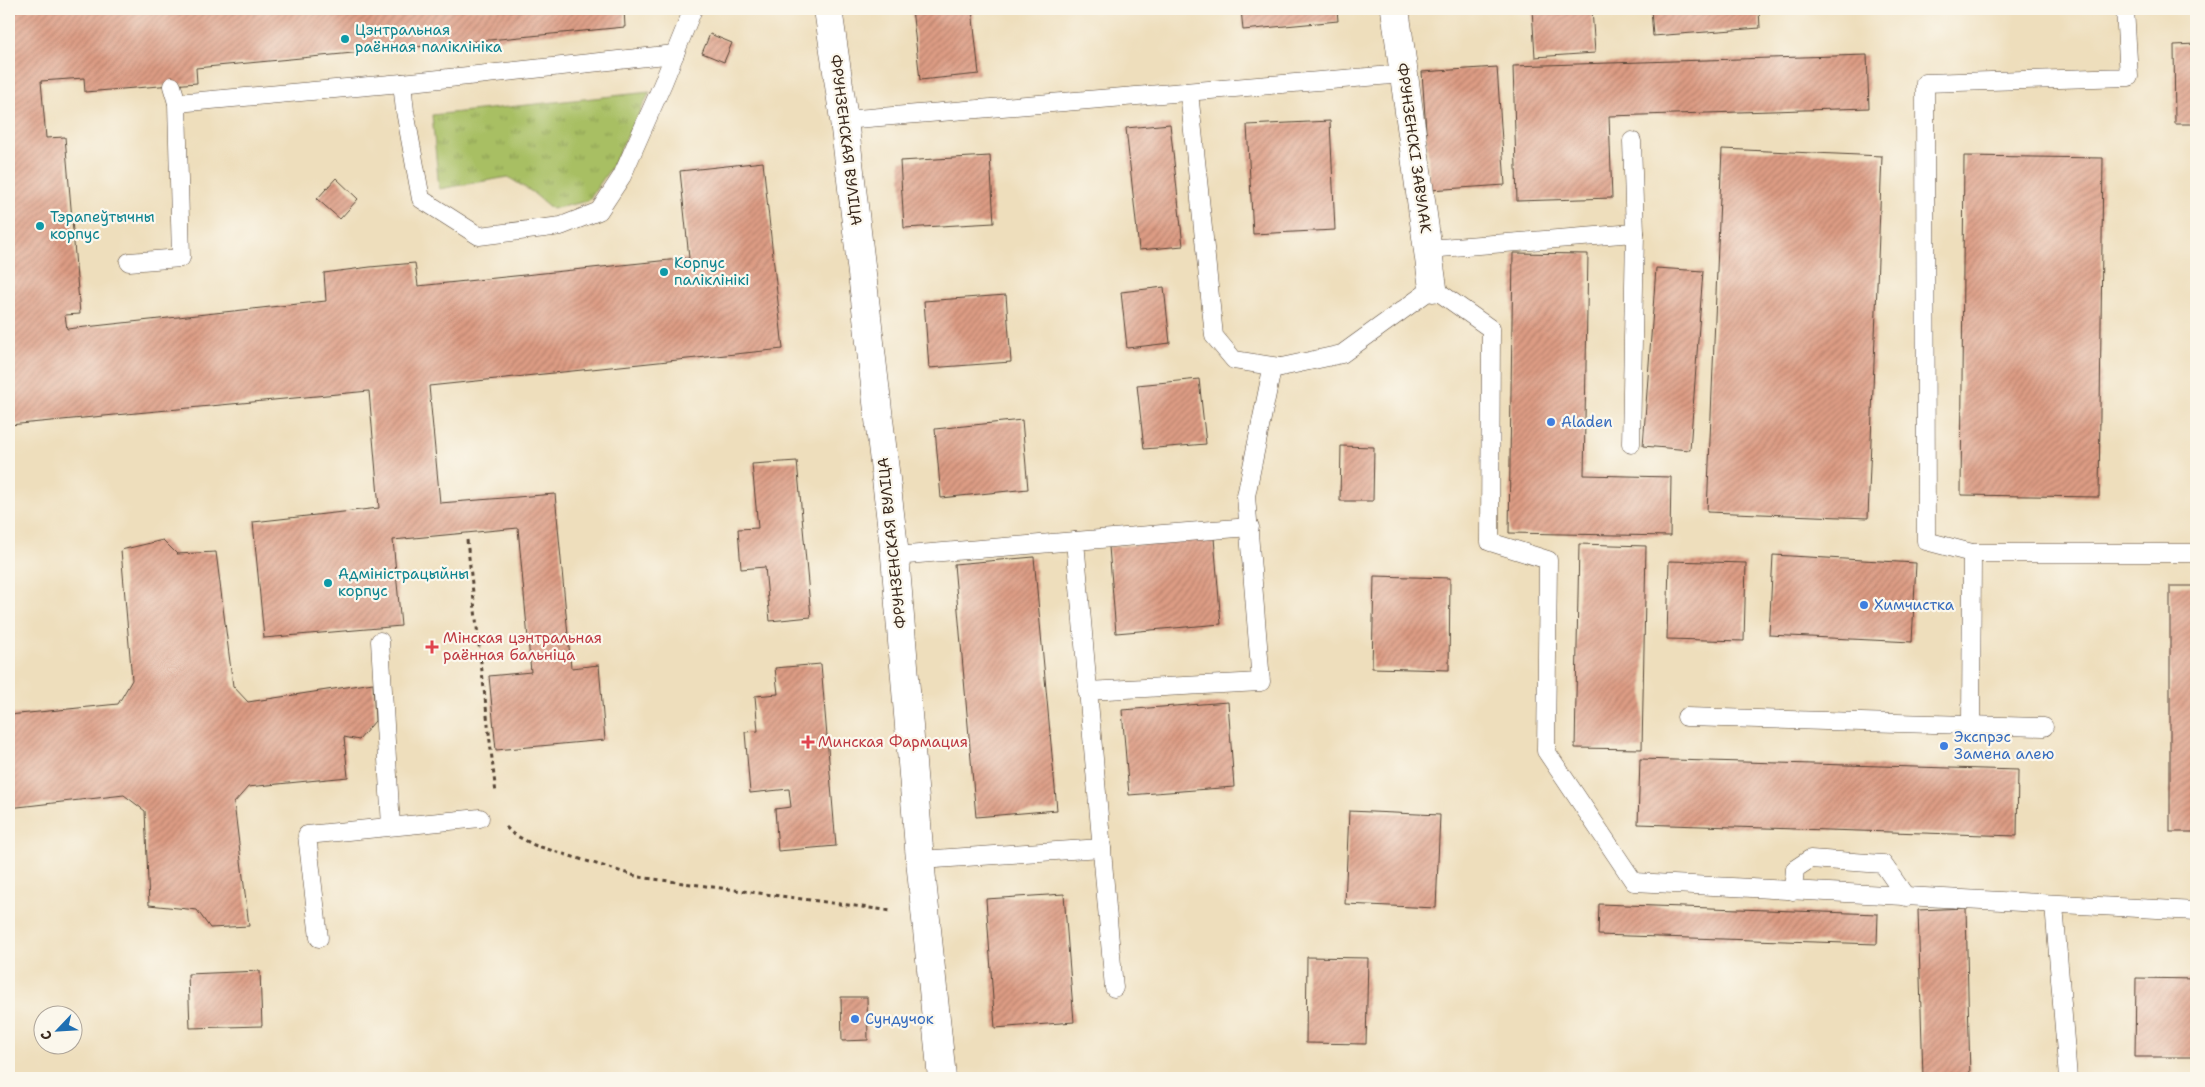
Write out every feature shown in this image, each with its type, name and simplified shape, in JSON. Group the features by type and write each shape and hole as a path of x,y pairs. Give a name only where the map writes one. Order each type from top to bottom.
{"street":[{"name":"ФРУНЗЕНСКАЯ ВУЛІЦА","path":"828,9 844,120 895,556 920,860 942,1078"},
{"name":"ФРУНЗЕНСКІ ЗАВУЛАК","path":"1395,9 1433,288"}],"lane":[{"path":"402,82 405,111 421,199 479,236 561,226 599,211 622,176 676,54 693,9"},
{"path":"2125,9 2129,77 1925,83 1926,541 1972,553 2196,553"},
{"path":"177,103 676,54"},
{"path":"844,120 1404,74"},
{"path":"129,262 181,258 177,103 172,86"},
{"path":"1189,92 1214,336 1234,360 1279,367"},
{"path":"1631,444 1635,233 1632,141"},
{"path":"1428,249 1635,233"},
{"path":"1087,691 1261,682 1246,496 1272,369 1342,354 1433,288 1490,329 1490,542 1548,560 1546,751 1634,882 2196,911"},
{"path":"895,556 1250,527"},
{"path":"1075,541 1114,988"},
{"path":"1971,725 1972,553"},
{"path":"380,641 391,826"},
{"path":"1686,718 2044,727"},
{"path":"319,938 307,835 480,818"},
{"path":"920,860 1102,848"},
{"path":"1793,891 1795,869 1810,859 1883,864 1906,897"},
{"path":"2054,905 2068,1078"}],"path":[{"path":"467,540 496,800"},
{"path":"503,824 513,834 534,845 639,877 893,911"}],"green space":[{"path":"650,92 612,166 588,201 552,209 532,192 508,177 439,189 432,115"}],"building":[{"path":"9,9 624,9 625,27 196,68 197,83 85,92 84,78 41,81 46,138 65,137 80,314 65,315 67,329 326,301 324,273 370,267 415,263 418,286 689,258 680,171 763,162 783,349 429,386 440,503 555,494 571,668 599,665 605,740 496,750 489,676 531,672 518,528 393,540 401,626 264,638 253,522 379,508 369,391 9,425"},
{"path":"912,9 972,9 979,74 920,80"},
{"path":"1241,9 1337,9 1338,21 1243,30"},
{"path":"1532,9 1592,9 1595,53 1535,57"},
{"path":"1651,9 1759,9 1760,28 1653,36"},
{"path":"710,34 732,43 724,62 702,53"},
{"path":"2196,44 2196,124 2175,124 2174,45"},
{"path":"1867,55 1869,108 1609,116 1612,198 1517,201 1513,66"},
{"path":"1497,67 1505,185 1430,190 1422,72"},
{"path":"1330,121 1335,230 1253,234 1247,125"},
{"path":"1170,124 1183,246 1139,250 1126,128"},
{"path":"1722,149 1882,156 1868,518 1707,512"},
{"path":"990,156 994,223 904,228 900,161"},
{"path":"1964,156 2103,158 2099,497 1961,495"},
{"path":"336,178 358,199 340,219 317,199"},
{"path":"1513,253 1588,254 1584,475 1671,477 1670,536 1509,533"},
{"path":"1656,268 1703,271 1690,450 1643,446"},
{"path":"1164,287 1170,343 1127,348 1121,292"},
{"path":"1006,295 1011,362 929,368 924,301"},
{"path":"1199,379 1206,444 1144,449 1137,385"},
{"path":"1022,420 1028,489 941,498 935,429"},
{"path":"1341,446 1374,447 1373,501 1340,501"},
{"path":"797,461 811,617 770,621 765,567 741,569 738,529 758,528 752,464"},
{"path":"1214,538 1221,624 1116,633 1109,547"},
{"path":"163,540 177,554 216,552 233,686 248,702 373,683 375,721 359,740 344,737 348,777 248,787 234,803 249,926 210,928 197,910 149,905 145,811 124,795 9,808 9,715 118,704 132,680 121,550"},
{"path":"1579,544 1646,546 1642,749 1575,748"},
{"path":"1773,555 1916,563 1912,642 1769,635"},
{"path":"1034,557 1057,810 976,817 954,564"},
{"path":"1669,561 1746,563 1744,641 1667,639"},
{"path":"1374,576 1450,578 1449,670 1372,668"},
{"path":"2170,586 2196,586 2196,832 2170,832"},
{"path":"821,664 836,846 778,851 775,809 791,807 789,789 750,793 745,732 758,731 755,696 778,694 775,668"},
{"path":"1228,702 1234,787 1129,795 1122,710"},
{"path":"1640,759 2018,770 2017,836 1638,824"},
{"path":"1349,811 1440,815 1436,908 1345,904"},
{"path":"1064,894 1074,1022 995,1028 986,899"},
{"path":"1599,904 1878,914 1877,944 1598,935"},
{"path":"1966,908 1970,1078 1923,1078 1918,910"},
{"path":"1307,957 1368,958 1366,1044 1306,1043"},
{"path":"260,971 262,1026 190,1028 188,974"},
{"path":"2136,978 2196,979 2196,1057 2135,1057"},
{"name":"Сундучок","path":"841,997 867,997 868,1040 842,1041"}],"place":[{"name":"Цэнтральная раённая паліклініка","path":"345,39"},
{"name":"Тэрапеўтычны корпус","path":"40,226"},
{"name":"Корпус паліклінікі","path":"664,272"},
{"name":"Aladen","path":"1551,422"},
{"name":"Адміністрацыйны корпус","path":"328,583"},
{"name":"Химчистка","path":"1864,605"},
{"name":"Мінская цэнтральная раённая бальніца","path":"432,647"},
{"name":"Минская Фармация","path":"808,742"},
{"name":"Экспрэс Замена алею","path":"1944,746"},
{"name":"Сундучок","path":"855,1019"}]}
